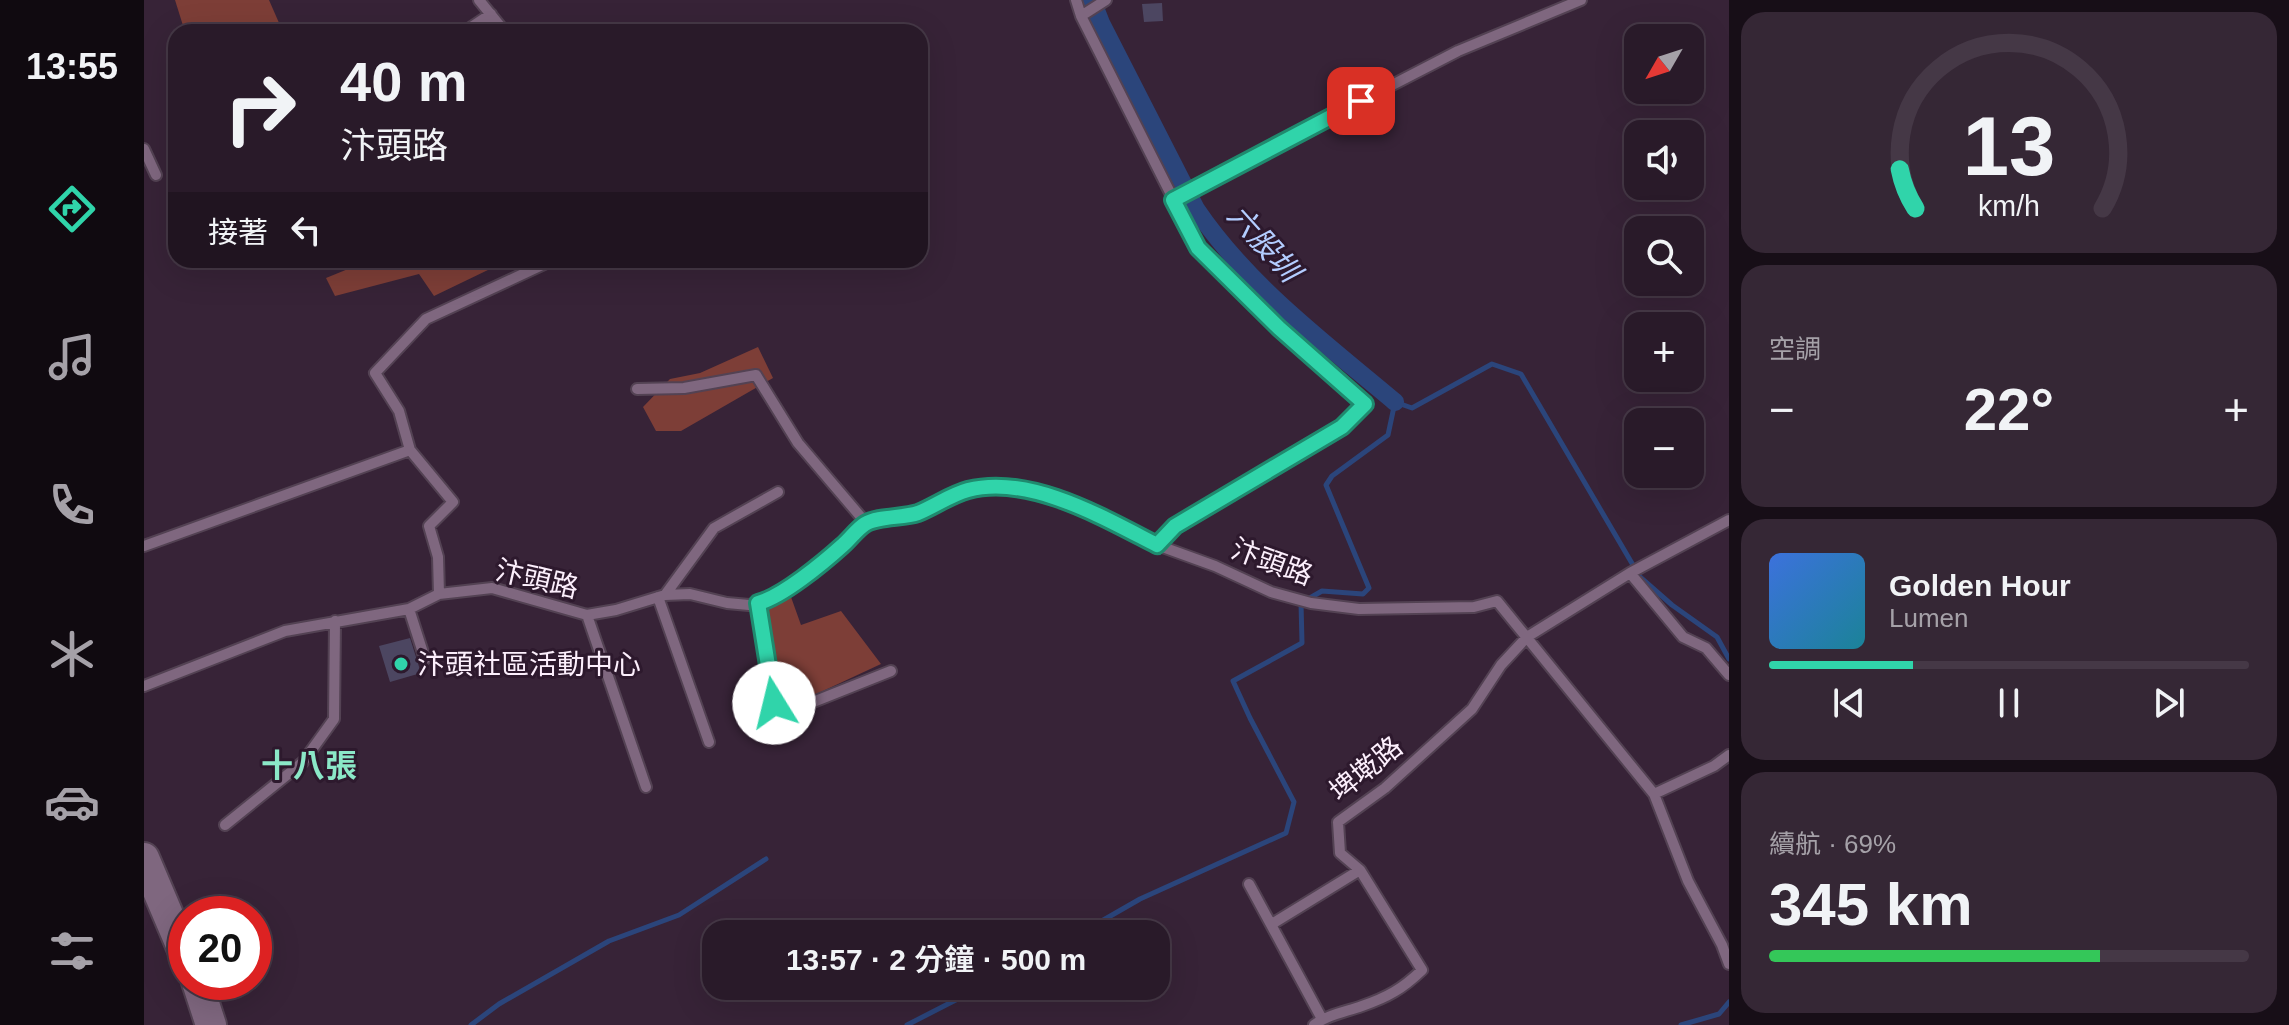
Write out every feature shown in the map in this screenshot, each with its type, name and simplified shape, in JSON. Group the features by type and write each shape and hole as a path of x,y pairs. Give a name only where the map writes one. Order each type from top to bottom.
{"street":[{"path":"144,858 168,915"},
{"path":"203,1000 211,1025"}],"lane":[{"path":"479,0 499,24"},
{"path":"1076,0 1177,197 1198,248 1279,328 1365,404 1342,427 1175,526 1157,545"},
{"path":"1085,13 1106,0"},
{"path":"1177,197 1458,51 1581,0"},
{"path":"476,24 491,14"},
{"path":"144,149 156,175"},
{"path":"439,594 438,557 429,526 453,502 410,450 399,411 375,373 426,319 536,268"},
{"path":"637,389 684,388 756,375 798,443 866,523 825,560 770,600 758,603 774,703 783,714 891,671"},
{"path":"144,546 410,450"},
{"name":"汴頭路","path":"866,523 917,513 970,490 1014,486 1087,509 1157,545 1215,566 1271,592 1311,603 1359,609 1474,607 1497,601 1527,637"},
{"path":"709,742 662,596 714,528 778,492"},
{"name":"埤墘路","path":"1318,1022 1402,989 1422,970 1360,870 1340,853 1338,822 1385,788 1472,709 1501,665 1527,637 1630,573 1729,520"},
{"path":"1630,573 1683,637 1706,648 1729,675"},
{"name":"汴頭路","path":"144,686 285,631 409,609 439,594 492,588 587,615 662,596 690,594 727,603 758,603"},
{"path":"409,609 425,659"},
{"path":"587,615 646,787"},
{"path":"225,825 303,762 334,719 335,621"},
{"path":"1527,637 1654,794 1688,881 1729,964"},
{"path":"1654,794 1714,766 1729,755"},
{"path":"1272,924 1360,870"},
{"path":"1249,884 1272,924 1318,1022"}],"shaded area":[{"path":"175,0 269,0 280,24 182,24"},
{"path":"350,268 490,269 434,296 419,274 335,296 326,278"},
{"path":"758,347 773,378 681,431 656,431 643,407 670,379 700,373"},
{"path":"786,583 801,625 841,611 881,664 795,704 771,693 751,603"}],"building":[{"path":"1162,3 1163,21 1144,22 1142,4"},
{"name":"汴頭社區活動中心","path":"410,638 421,673 390,682 379,646"}],"waterway":[{"name":"六股圳","path":"1092,0 1196,209 1217,237 1263,288 1395,402"},
{"path":"1103,920 1140,899 1286,833 1294,802 1233,681 1302,643 1301,603 1322,591 1363,594 1369,588 1326,485 1332,476 1388,435 1395,402 1412,408 1492,364 1521,374 1640,577 1672,605 1717,637 1729,659"},
{"path":"471,1025 499,1004 609,941 679,915 766,859"},
{"path":"907,1025 956,1000"},
{"path":"1681,1025 1719,1014 1729,1002"}],"place":[{"name":"汴頭社區活動中心","path":"401,664"}],"district":[{"name":"十八張","path":"309,766"}],"route":[{"path":"774,703 758,603 770,600 789,587 866,523 917,513 970,490 1014,486 1087,509 1157,545 1175,526 1342,427 1365,404 1279,328 1198,248 1173,200 1361,101"}]}
